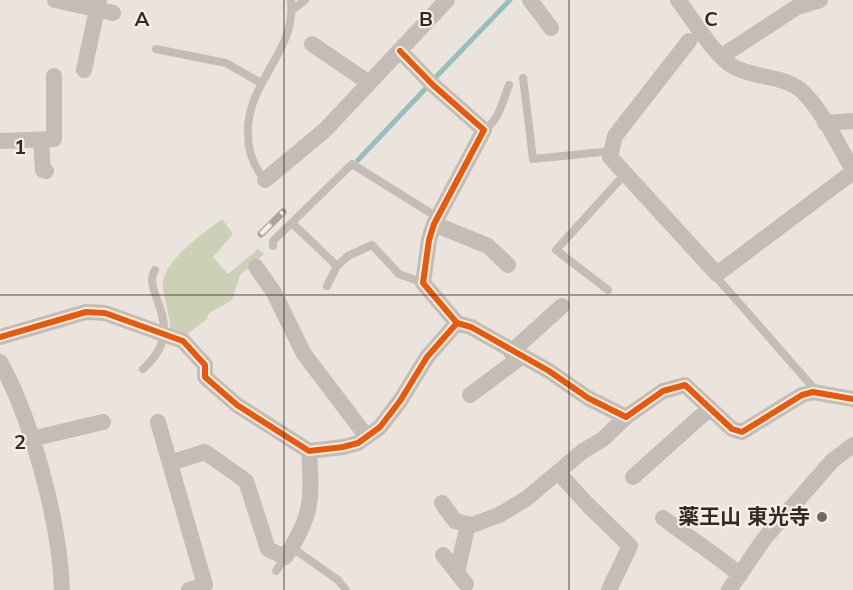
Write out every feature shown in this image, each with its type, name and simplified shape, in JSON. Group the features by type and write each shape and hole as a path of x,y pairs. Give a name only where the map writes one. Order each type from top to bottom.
{"street":[{"path":"55,0 103,8 84,70"},
{"path":"265,180 325,130 447,0"},
{"path":"531,0 551,28"},
{"path":"678,0 694,34 733,67 759,77 791,83 803,93 825,123 853,171 717,274 610,157 615,136 694,34"},
{"path":"722,56 797,7 820,0"},
{"path":"312,44 369,83"},
{"path":"400,51 433,85 484,130 436,221 429,240 423,283 457,323 471,327 626,417"},
{"path":"0,141 54,139 54,76"},
{"path":"825,123 853,121"},
{"path":"41,140 43,171 46,171"},
{"path":"436,221 488,246 508,265"},
{"path":"256,267 273,291 304,354 368,437"},
{"path":"470,395 516,354 562,306"},
{"path":"0,337 86,312 105,314 183,341 205,365 205,376 219,390 309,451 343,447 368,437 387,419 426,357 457,323"},
{"path":"0,362 17,392 44,483 62,590"},
{"path":"442,503 455,521 468,524 499,515 526,499 603,439 626,417 663,391 685,385 732,429 742,432 802,395 818,393 853,399"},
{"path":"633,477 711,408"},
{"path":"31,439 103,422"},
{"path":"158,422 206,585 189,590"},
{"path":"729,590 764,539 832,461 853,445"},
{"path":"170,463 205,452 246,481 268,549 284,558 307,513 312,494 309,451"},
{"path":"558,472 630,546 609,590"},
{"path":"663,518 700,546 717,555 740,575"},
{"path":"443,555 461,579 468,524"}],"lane":[{"path":"265,180 255,168 248,147 247,116 261,83 281,49 290,28 291,0"},
{"path":"292,10 305,0"},
{"path":"156,49 226,63 261,83"},
{"path":"523,78 533,159 612,151"},
{"path":"484,130 492,125 496,118 509,85"},
{"path":"273,246 273,241 352,164 436,221"},
{"path":"608,290 556,250 625,174"},
{"path":"292,224 337,266"},
{"path":"327,286 337,266 348,256 372,245 399,274 423,283"},
{"path":"142,369 157,354 164,334 165,326 152,278 155,270"},
{"path":"717,274 718,279 818,393"},
{"path":"284,558 338,580 346,590"}],"green space":[{"path":"222,219 233,234 213,257 228,274 258,249 264,254 240,275 232,300 208,314 207,319 185,336 171,329 163,288 164,278 176,258"}],"waterway":[{"path":"434,79 510,0"},
{"path":"358,160 428,86"}],"railway":[{"path":"261,234 283,212"}],"cycle path":[{"path":"400,51 433,85 484,130 434,224 429,240 423,283 457,323 471,327 549,371 588,398 626,417 663,391 685,385 732,429 742,432 802,395 813,392 853,399"},
{"path":"0,337 86,312 105,313 183,341 205,365 205,377 237,405 309,451 358,443 380,427 400,401 427,357 457,323"}],"place":[{"name":"薬王山 東光寺","path":"822,517"}]}
